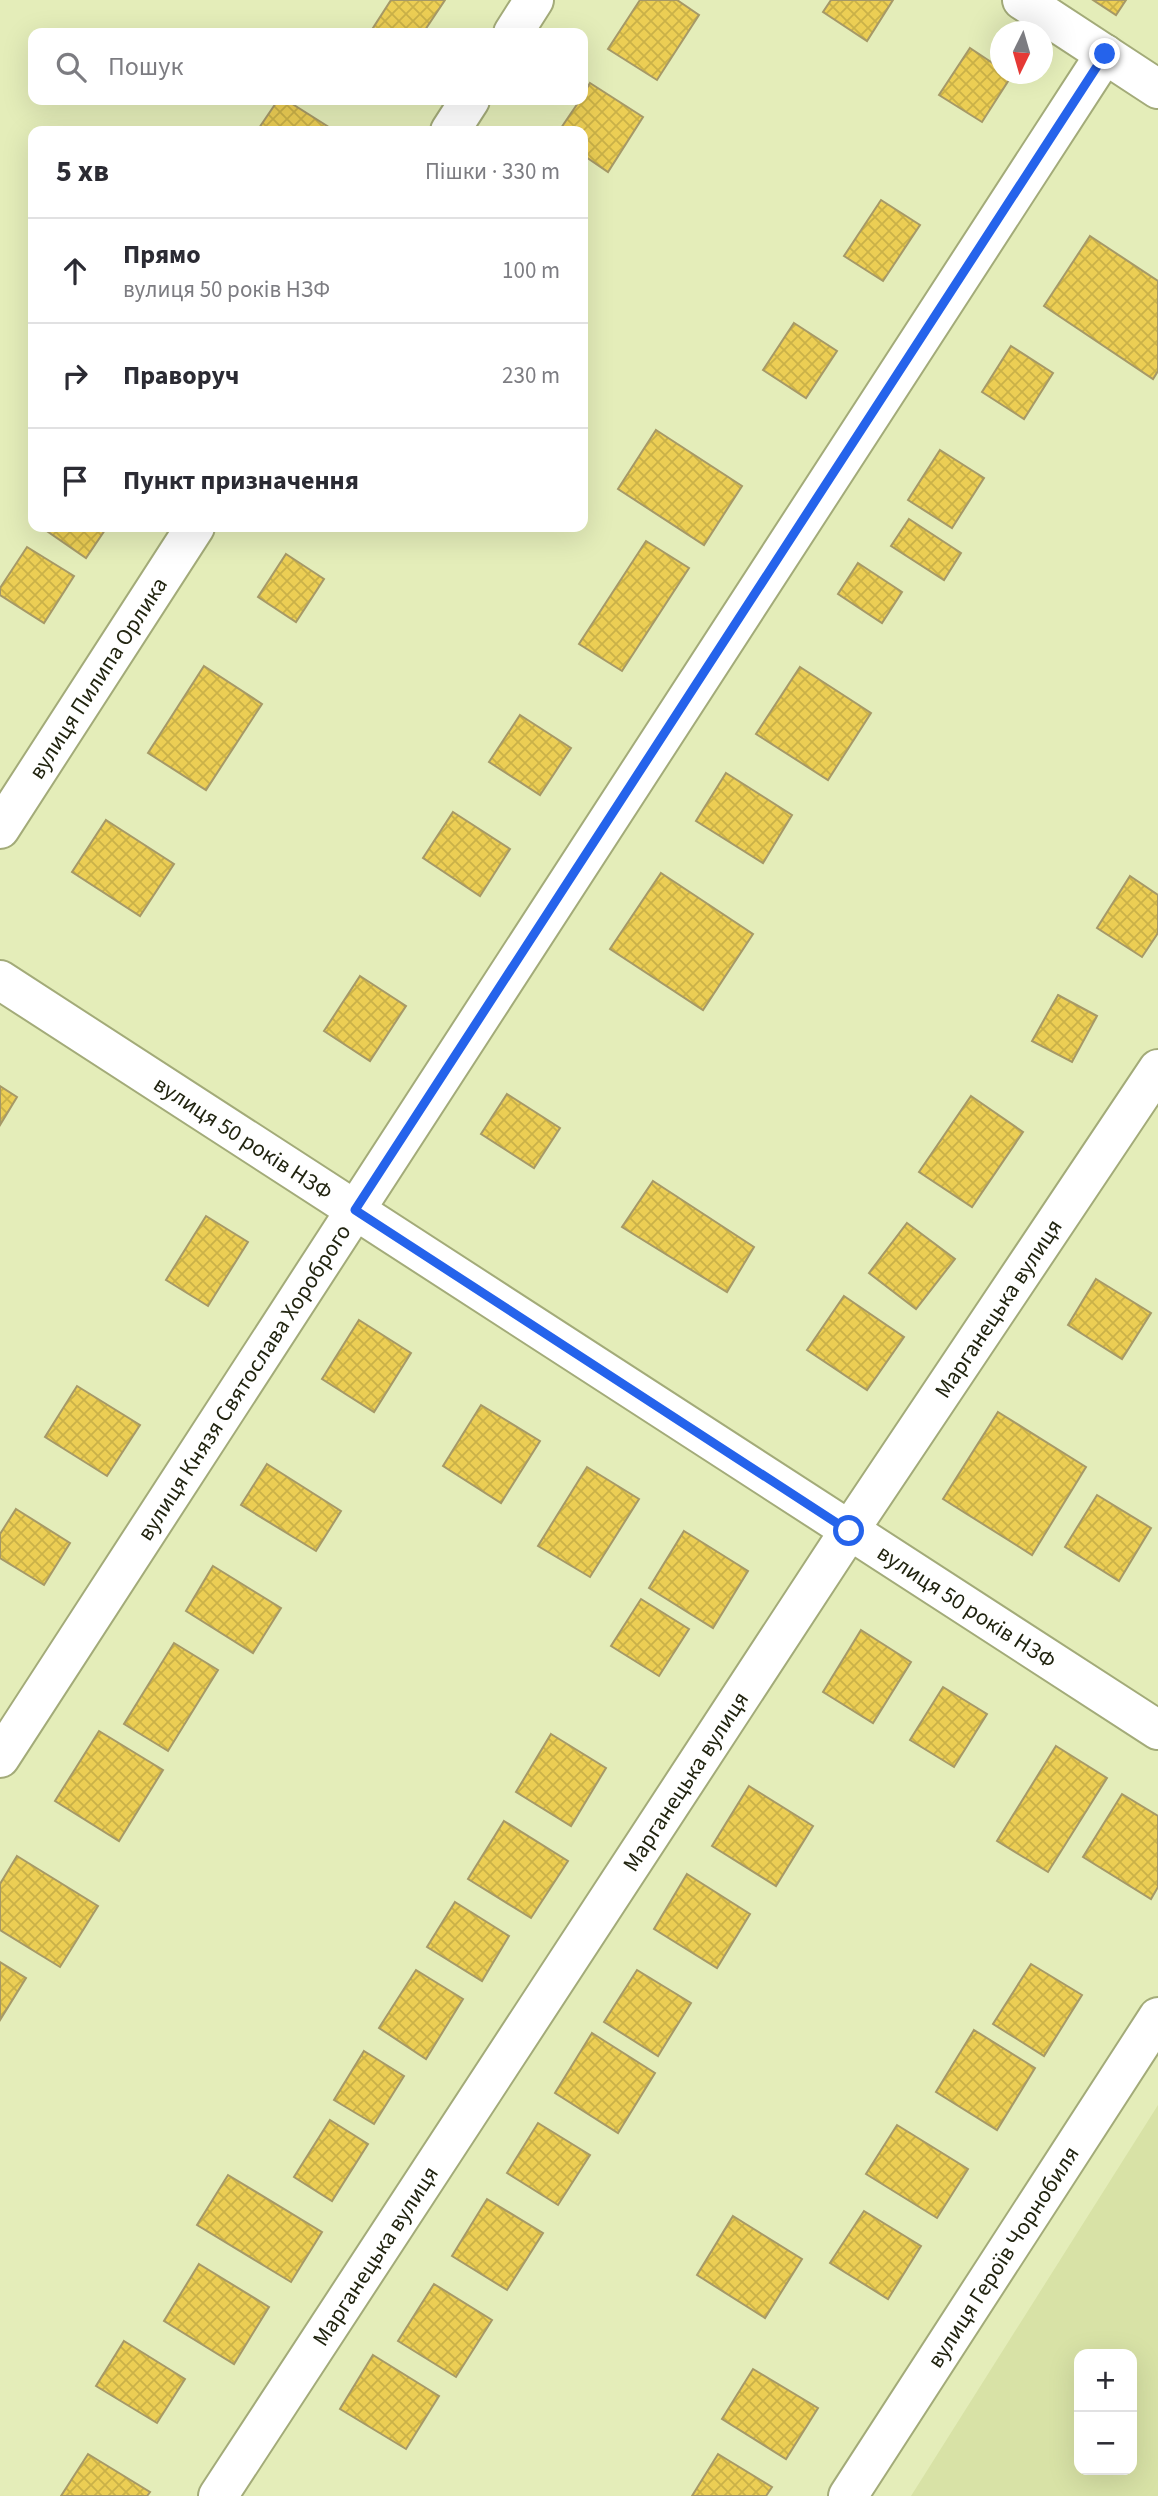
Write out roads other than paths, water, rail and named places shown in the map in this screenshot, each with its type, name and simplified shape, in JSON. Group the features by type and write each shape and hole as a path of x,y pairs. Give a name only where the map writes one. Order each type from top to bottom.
{"street":[{"path":"516,28 534,0"},
{"path":"1022,0 1158,89"},
{"name":"вулиця Князя Святослава Хороброго","path":"0,1758 1105,54"},
{"path":"453,126 467,105"},
{"name":"вулиця Пилипа Орлика","path":"0,829 192,532"},
{"name":"вулиця 50 років НЗФ","path":"0,980 1158,1730"},
{"name":"Марганецька вулиця","path":"218,2496 849,1531 1158,1069"},
{"name":"вулиця Героїв Чорнобиля","path":"848,2496 1158,2017"}]}
